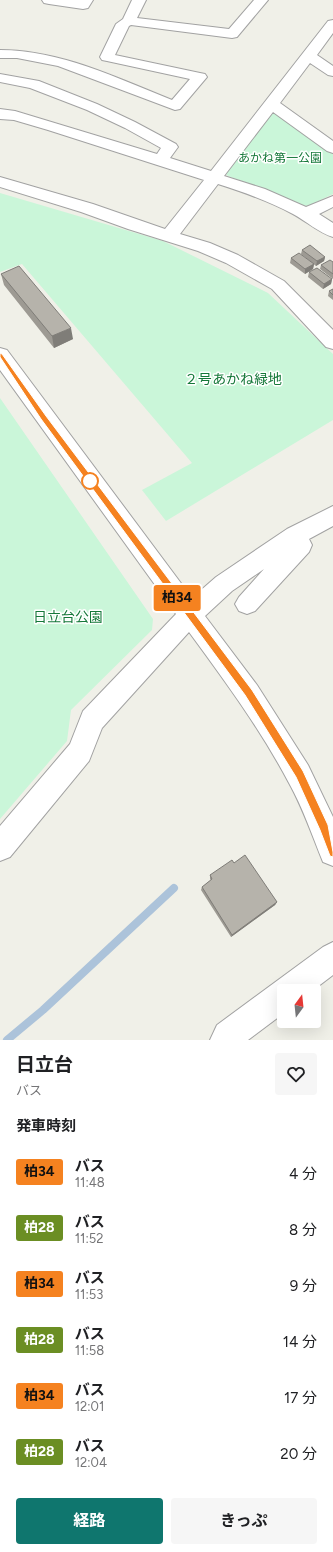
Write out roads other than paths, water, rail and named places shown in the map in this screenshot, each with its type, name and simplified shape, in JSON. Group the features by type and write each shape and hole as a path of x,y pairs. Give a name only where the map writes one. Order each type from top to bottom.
{"street":[{"path":"49,0 84,5 86,0"},
{"path":"129,21 139,0"},
{"path":"0,54 17,54 61,62 175,106 200,77 107,57 123,24 129,21 232,34 261,0"},
{"path":"169,236 333,24"},
{"path":"309,56 333,72"},
{"path":"0,78 34,84 65,115 160,161 214,177 277,199 307,213 333,231"},
{"path":"271,103 333,148"},
{"path":"0,114 15,116 65,115 92,107 130,125 170,147 160,161"},
{"path":"0,182 87,208 204,247 232,259 278,285 333,342"},
{"path":"307,213 333,201"},
{"path":"0,355 44,418 248,692 299,774 324,828 333,852"},
{"path":"0,847 80,752 92,720 190,615 224,584 295,536 333,514"},
{"path":"247,604 301,545 295,536"},
{"path":"297,984 333,957"},
{"path":"225,1040 228,1036 277,999"}],"waterway":[{"path":"7,1040 43,1010 174,888"}],"park label":[{"name":"あかね第一公園","path":"280,158"},
{"name":"２号あかね緑地","path":"233,379"},
{"name":"日立台公園","path":"68,617"}]}
